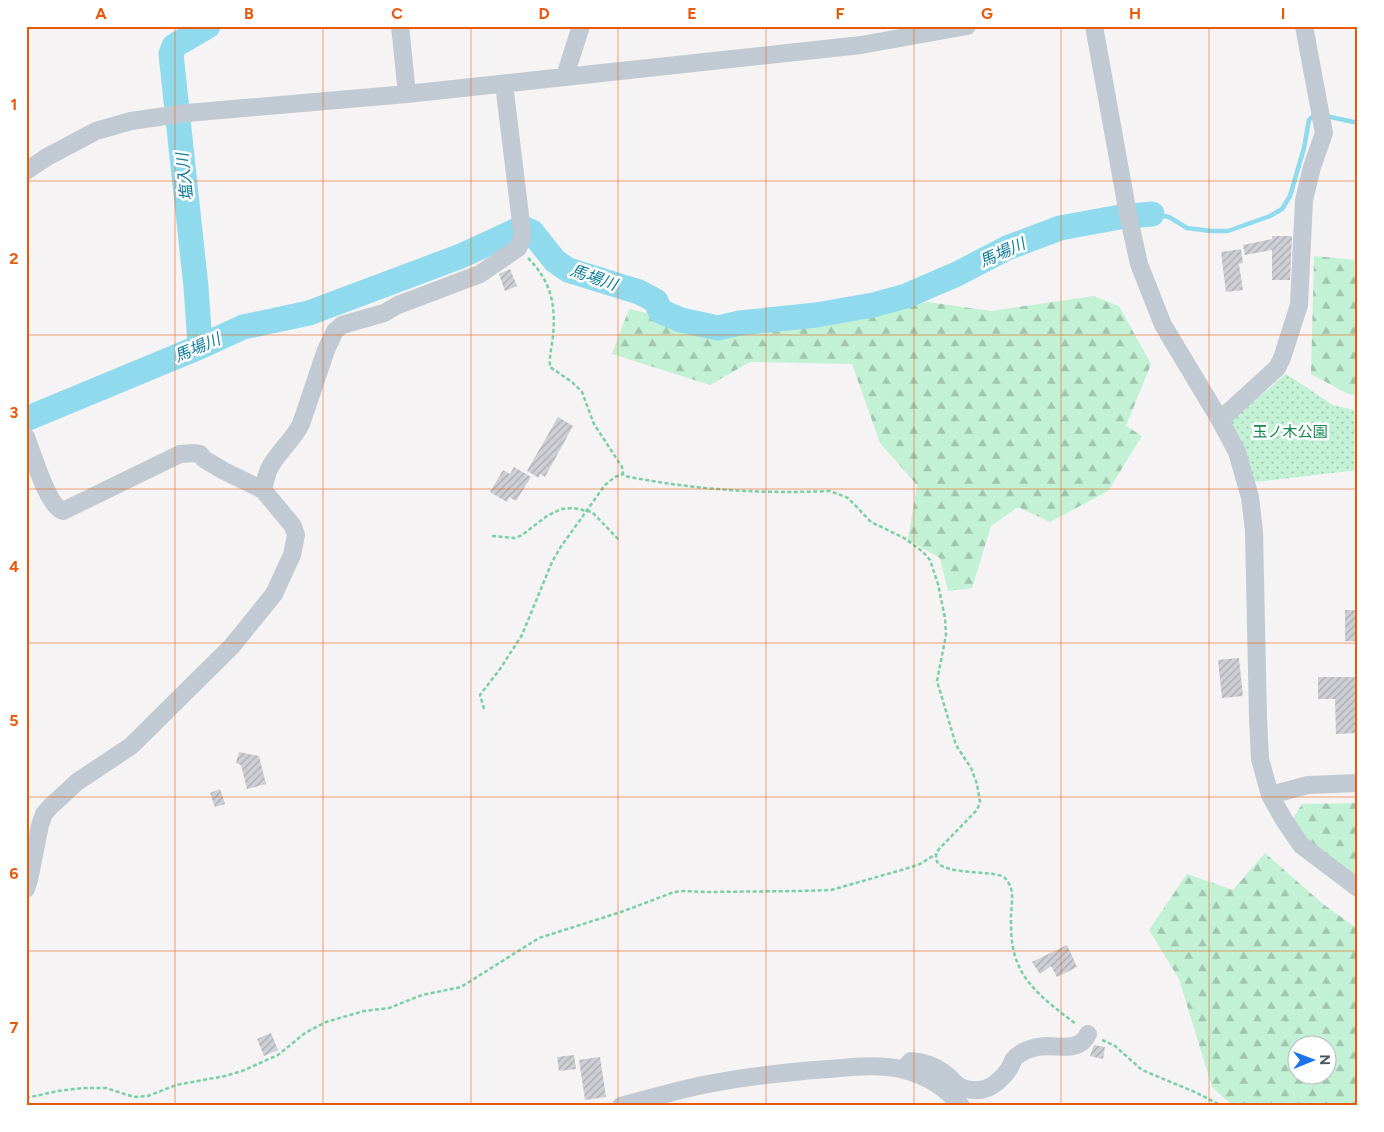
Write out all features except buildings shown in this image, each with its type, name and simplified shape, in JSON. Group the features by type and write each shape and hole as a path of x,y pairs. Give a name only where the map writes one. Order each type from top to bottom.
{"street":[{"path":"400,26 407,94"},
{"path":"565,76 581,26"},
{"path":"26,171 47,157 96,131 131,121 186,113 407,94 861,45 967,26"},
{"path":"1094,26 1128,214 1139,264 1163,325 1237,452 1250,497 1254,531 1260,759 1270,795 1301,845 1358,888"},
{"path":"1220,420 1277,368 1299,304 1304,200 1312,167 1324,133 1304,26"},
{"path":"263,490 268,469 295,435 301,424 326,350 335,331 349,322 384,313 398,305 480,274 518,248 522,239 522,231 504,84"},
{"path":"26,437 50,499 57,509 63,511 180,454 200,454 204,459 224,471 263,490 293,526 296,535 292,555 274,594 232,646 130,746 77,782 44,814 26,889"},
{"path":"1270,795 1308,785 1358,783"},
{"path":"906,1071 911,1061 921,1062 943,1072 962,1089 988,1089 1009,1069 1014,1058 1022,1052 1040,1046 1078,1047 1085,1041 1088,1034"},
{"path":"621,1106 699,1086 801,1071 866,1066 890,1067 929,1079 951,1093 961,1106"}],"path":[{"path":"518,248 539,269 547,283 554,305 550,367 572,382 582,392 594,424 622,467 623,474"},
{"path":"26,1098 82,1088 106,1088 134,1096 148,1096 176,1085 242,1071 278,1055 305,1033 326,1022 364,1011 389,1008 422,995 461,987 539,938 624,911 674,892 831,890 905,869 920,864 936,854 944,843 977,810 980,802 971,768 956,745 937,681 946,635 945,618 932,565 926,555 904,538 871,522 848,498 837,492 782,493 698,488 664,484 623,474 615,477 605,484 552,562 522,635 480,695 484,709"},
{"path":"492,536 515,538 547,516 574,508 587,509 620,539"},
{"path":"936,854 940,865 951,870 994,873 1005,878 1011,889 1013,900 1010,913 1012,940 1017,963 1027,979 1048,1003 1088,1034 1115,1046 1142,1070 1197,1093 1222,1106"}],"green space":[{"path":"1314,256 1358,260 1358,395 1348,394 1311,374"},
{"path":"1094,296 1119,306 1151,364 1126,426 1142,436 1108,491 1050,522 1018,507 991,526 972,588 948,591 940,558 908,540 917,485 880,443 852,364 750,362 710,385 612,354 629,309 730,331 843,320 928,302 991,311"},
{"name":"玉ノ木公園","path":"1286,374 1333,405 1358,411 1358,470 1254,482 1229,423"},
{"path":"1358,803 1358,880 1289,825 1302,804"},
{"path":"1265,853 1323,904 1358,929 1358,1106 1233,1106 1212,1087 1179,979 1149,930 1187,874 1233,890"}],"waterway":[{"name":"塩入川","path":"202,346 200,345 196,287 171,54 174,46 208,26"},
{"path":"1152,214 1169,217 1187,228 1228,231 1270,216 1282,209 1290,196 1304,148 1309,120 1313,116"},
{"path":"1326,116 1358,123"},
{"name":"馬場川","path":"26,419 243,327 309,313 461,256 515,231 525,229 532,232 555,261 568,270 639,292 656,301 660,311 681,320 718,328 740,323 816,315 873,305 906,296 957,274 1007,248 1060,228 1120,217 1152,214"}]}
